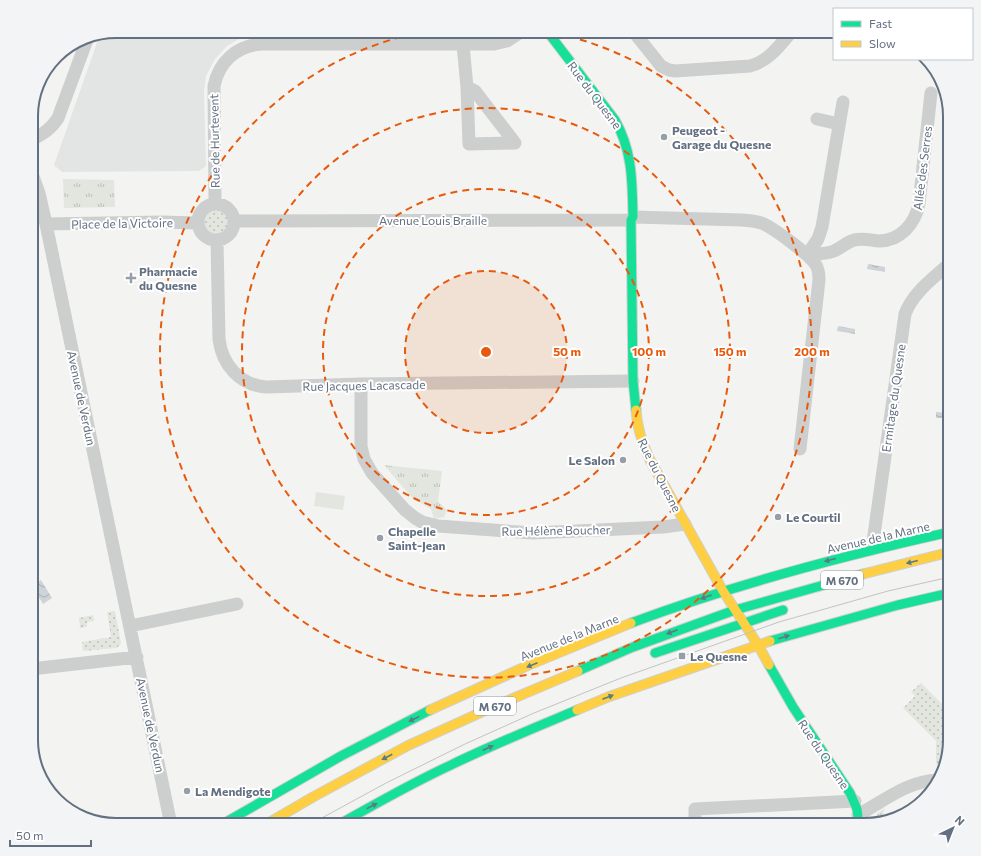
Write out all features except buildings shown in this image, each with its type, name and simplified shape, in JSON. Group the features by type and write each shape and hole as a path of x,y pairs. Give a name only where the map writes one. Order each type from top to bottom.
{"street":[{"name":"Rue de Hurtevent","path":"215,204 214,86 216,76 222,65 236,51 261,44 463,45 500,43 513,38"},
{"name":"Rue du Quesne","path":"552,38 624,133 630,155 633,382 637,426 642,444 723,591 758,645 793,707 846,785 854,801 858,818"},
{"path":"639,38 661,66 675,71 750,66 768,58 786,38"},
{"path":"38,136 45,133 55,124 85,44"},
{"path":"463,45 467,87 469,144 515,143 475,91 467,87"},
{"name":"Allée des Serres","path":"807,255 833,251 847,243 857,240 886,240 901,233 911,225 915,218 919,204 931,93"},
{"path":"807,255 818,238 822,227 843,102"},
{"path":"817,119 839,124"},
{"name":"Avenue de Verdun","path":"38,190 170,818"},
{"path":"215,204 228,207 233,213 235,221 230,235 217,241 208,239 204,236 200,231 198,223 199,215 202,211 208,206 215,204"},
{"path":"632,218 742,220 759,222 772,229 812,259 818,269 819,280 800,449"},
{"name":"Avenue Louis Braille","path":"235,221 632,218"},
{"name":"Place de la Victoire","path":"46,224 162,222 198,223"},
{"name":"Rue Jacques Lacascade","path":"217,241 220,346 224,359 234,372 245,381 260,386 633,382"},
{"name":"Ermitage du Quesne","path":"872,549 905,314 916,294 943,269"},
{"name":"Rue Hélène Boucher","path":"361,384 361,446 364,459 372,473 395,499 409,514 422,522 438,526 523,533 664,527 685,524"},
{"name":"Avenue de la Marne","path":"233,818 310,772 384,733 456,698 593,639 723,591 872,549 943,534"},
{"name":"M 670","path":"278,818 407,746 633,647 735,610 943,554"},
{"path":"351,818 424,778 485,749 622,691 758,645 841,620 898,604 943,594"},
{"path":"130,626 237,604"},
{"path":"648,655 792,608"},
{"path":"38,668 137,657"},
{"path":"861,818 904,788 918,783 931,781"},
{"name":"Rue du Quesne","path":"695,818 695,809 854,801"}],"shaded area":[{"path":"111,38 241,38 227,46 215,59 206,76 204,92 206,166 199,171 62,172 54,165 98,40"}],"green space":[{"path":"63,179 114,180 115,207 64,208"},
{"path":"216,210 225,213 228,222 225,231 216,234 207,231 204,222 207,213"},
{"path":"384,465 442,471 438,501 447,510 444,517 434,519 431,509 412,498"},
{"path":"316,492 345,496 343,510 314,506"},
{"path":"115,611 121,643 117,648 83,651 82,642 111,637 107,612"},
{"path":"93,615 94,621 87,622 87,627 80,628 79,618"},
{"path":"921,683 943,705 941,757 939,764 936,764 936,741 903,708 915,696 911,692"},
{"path":"885,808 882,816 875,817"}],"water":[{"path":"868,264 885,267 885,272 867,269"},
{"path":"838,326 855,329 855,334 837,331"},
{"path":"936,412 943,412 943,418 936,418"},
{"path":"41,580 52,598 43,604 38,596 38,582"}],"tram line":[{"path":"322,818 386,783 465,744 534,713 621,678 779,622 888,591 943,579"}],"traffic: fast":[{"path":"552,38 615,120 621,132 628,156 632,179 633,204 633,217 631,220 633,381 636,410"},
{"path":"631,623 749,583 829,561 943,534"},
{"path":"578,671 633,647 735,610 863,574"},
{"path":"770,641 898,605 943,595"},
{"path":"655,653 783,610"},
{"path":"769,665 793,707 850,793 857,809 858,818"},
{"path":"233,818 341,756 430,710"},
{"path":"351,818 436,772 577,710"}],"traffic: slow":[{"path":"636,410 640,435 650,460 723,591 758,645 769,665"},
{"path":"863,574 943,554"},
{"path":"430,710 529,665 631,623"},
{"path":"577,710 608,697 770,641"},
{"path":"277,818 407,746 495,706 578,671"}],"place":[{"name":"Peugeot - Garage du Quesne","path":"664,137"},
{"name":"Pharmacie du Quesne","path":"131,278"},
{"name":"Le Salon","path":"623,460"},
{"name":"Le Courtil","path":"778,517"},
{"name":"Chapelle Saint-Jean","path":"380,538"},
{"name":"Le Quesne","path":"682,656"},
{"name":"La Mendigote","path":"187,791"}]}
